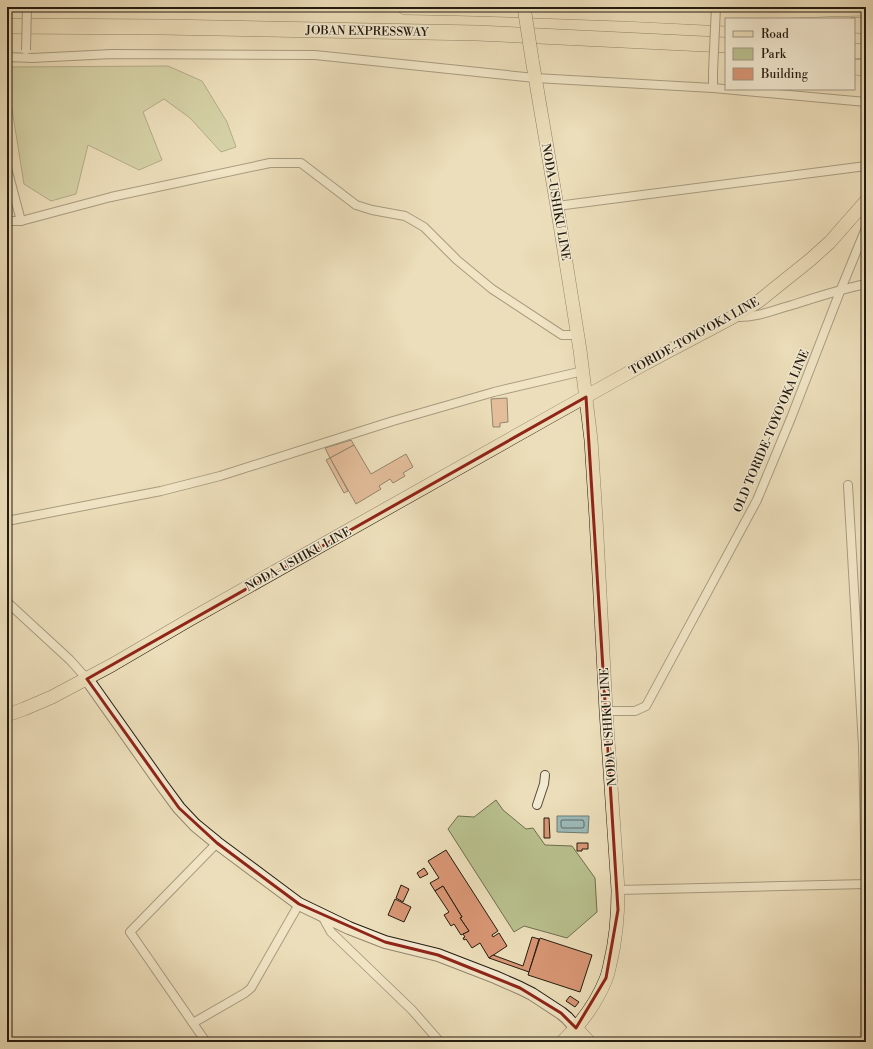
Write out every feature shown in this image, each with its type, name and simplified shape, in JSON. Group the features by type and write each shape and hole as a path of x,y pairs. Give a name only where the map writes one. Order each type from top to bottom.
{"highway":[{"name":"JOBAN EXPRESSWAY","path":"405,7 666,15 725,18"},
{"path":"666,15 829,8 866,8"},
{"path":"855,25 866,26"},
{"name":"JOBAN EXPRESSWAY","path":"7,26 163,27 470,33 725,44"},
{"path":"586,38 725,53"},
{"path":"855,51 866,51"},
{"path":"855,67 866,68"}],"main road":[{"name":"NODA-USHIKU LINE","path":"524,7 578,335 591,440 606,711 618,890 616,926 612,955 606,978 590,1009 576,1028"},
{"name":"TORIDE-TOYO'OKA LINE","path":"586,397 733,317 759,301 830,242 866,201"},
{"name":"NODA-USHIKU LINE","path":"7,714 38,703 87,679 217,604 586,397"},
{"path":"562,1042 576,1028 589,1042"}],"street":[{"path":"25,54 27,7"},
{"path":"713,88 716,7"},
{"path":"7,57 25,54 315,55 535,78 725,89"},
{"path":"735,90 866,102"},
{"path":"7,221 21,221 111,198 270,163 301,163 356,205 372,210 405,216 424,227 457,260 492,289 562,335 578,335"},
{"path":"557,206 866,166"},
{"path":"7,168 21,221"},
{"name":"OLD TORIDE-TOYO'OKA LINE","path":"606,711 635,711 646,706 757,500 866,228"},
{"path":"733,317 747,317 770,312 841,289 866,284"},
{"path":"7,521 161,491 220,476 407,417 494,392 583,371"},
{"path":"848,485 864,746 866,890"},
{"path":"7,602 70,660 87,679 179,808 195,825 217,843 299,904 349,928 385,942 438,955 520,988 561,1013 576,1028"},
{"path":"537,805 544,784 545,775"},
{"path":"206,1042 130,932 217,843"},
{"path":"618,890 866,884"},
{"path":"193,1023 251,988 299,904"},
{"path":"321,914 331,932 412,1010 440,1042"}],"highlighted area":[{"path":"586,397 618,910 606,978 576,1028 561,1013 520,988 438,955 385,942 299,904 217,843 179,808 87,679"}],"green space":[{"path":"168,66 202,81 227,122 236,147 221,152 190,118 164,99 143,112 162,160 139,170 88,145 76,194 51,201 24,184 11,103 7,103 7,67"},
{"path":"496,800 503,810 526,829 533,828 545,845 572,846 595,878 597,912 567,938 524,926 514,932 448,829 458,816 474,817"}],"water":[{"path":"557,816 589,816 588,833 557,832"}],"building":[{"path":"507,398 508,422 500,423 500,427 493,427 491,399"},
{"path":"351,440 354,445 330,458 325,448"},
{"path":"354,445 371,474 406,454 413,467 403,473 405,476 393,483 390,479 379,486 381,489 356,504 330,458"},
{"path":"330,458 348,491 344,493 326,460"},
{"path":"544,818 549,818 550,838 544,838"},
{"path":"577,843 588,843 588,849 577,851"},
{"path":"446,850 498,931 492,935 493,937 499,933 507,946 489,958 480,943 472,948 466,939 464,940 463,938 465,937 463,934 469,931 460,918 462,917 443,886 435,891 430,883 439,878 428,861"},
{"path":"424,868 428,874 420,878 417,873"},
{"path":"401,885 409,889 403,902 396,898"},
{"path":"443,886 462,917 460,918 469,931 461,935 454,924 451,926 444,915 449,912 435,891"},
{"path":"395,899 411,907 404,922 388,915"},
{"path":"532,937 539,939 529,972 489,958 493,955 523,966"},
{"path":"540,938 592,955 580,992 528,975"},
{"path":"570,996 579,1002 575,1007 566,1001"}]}
